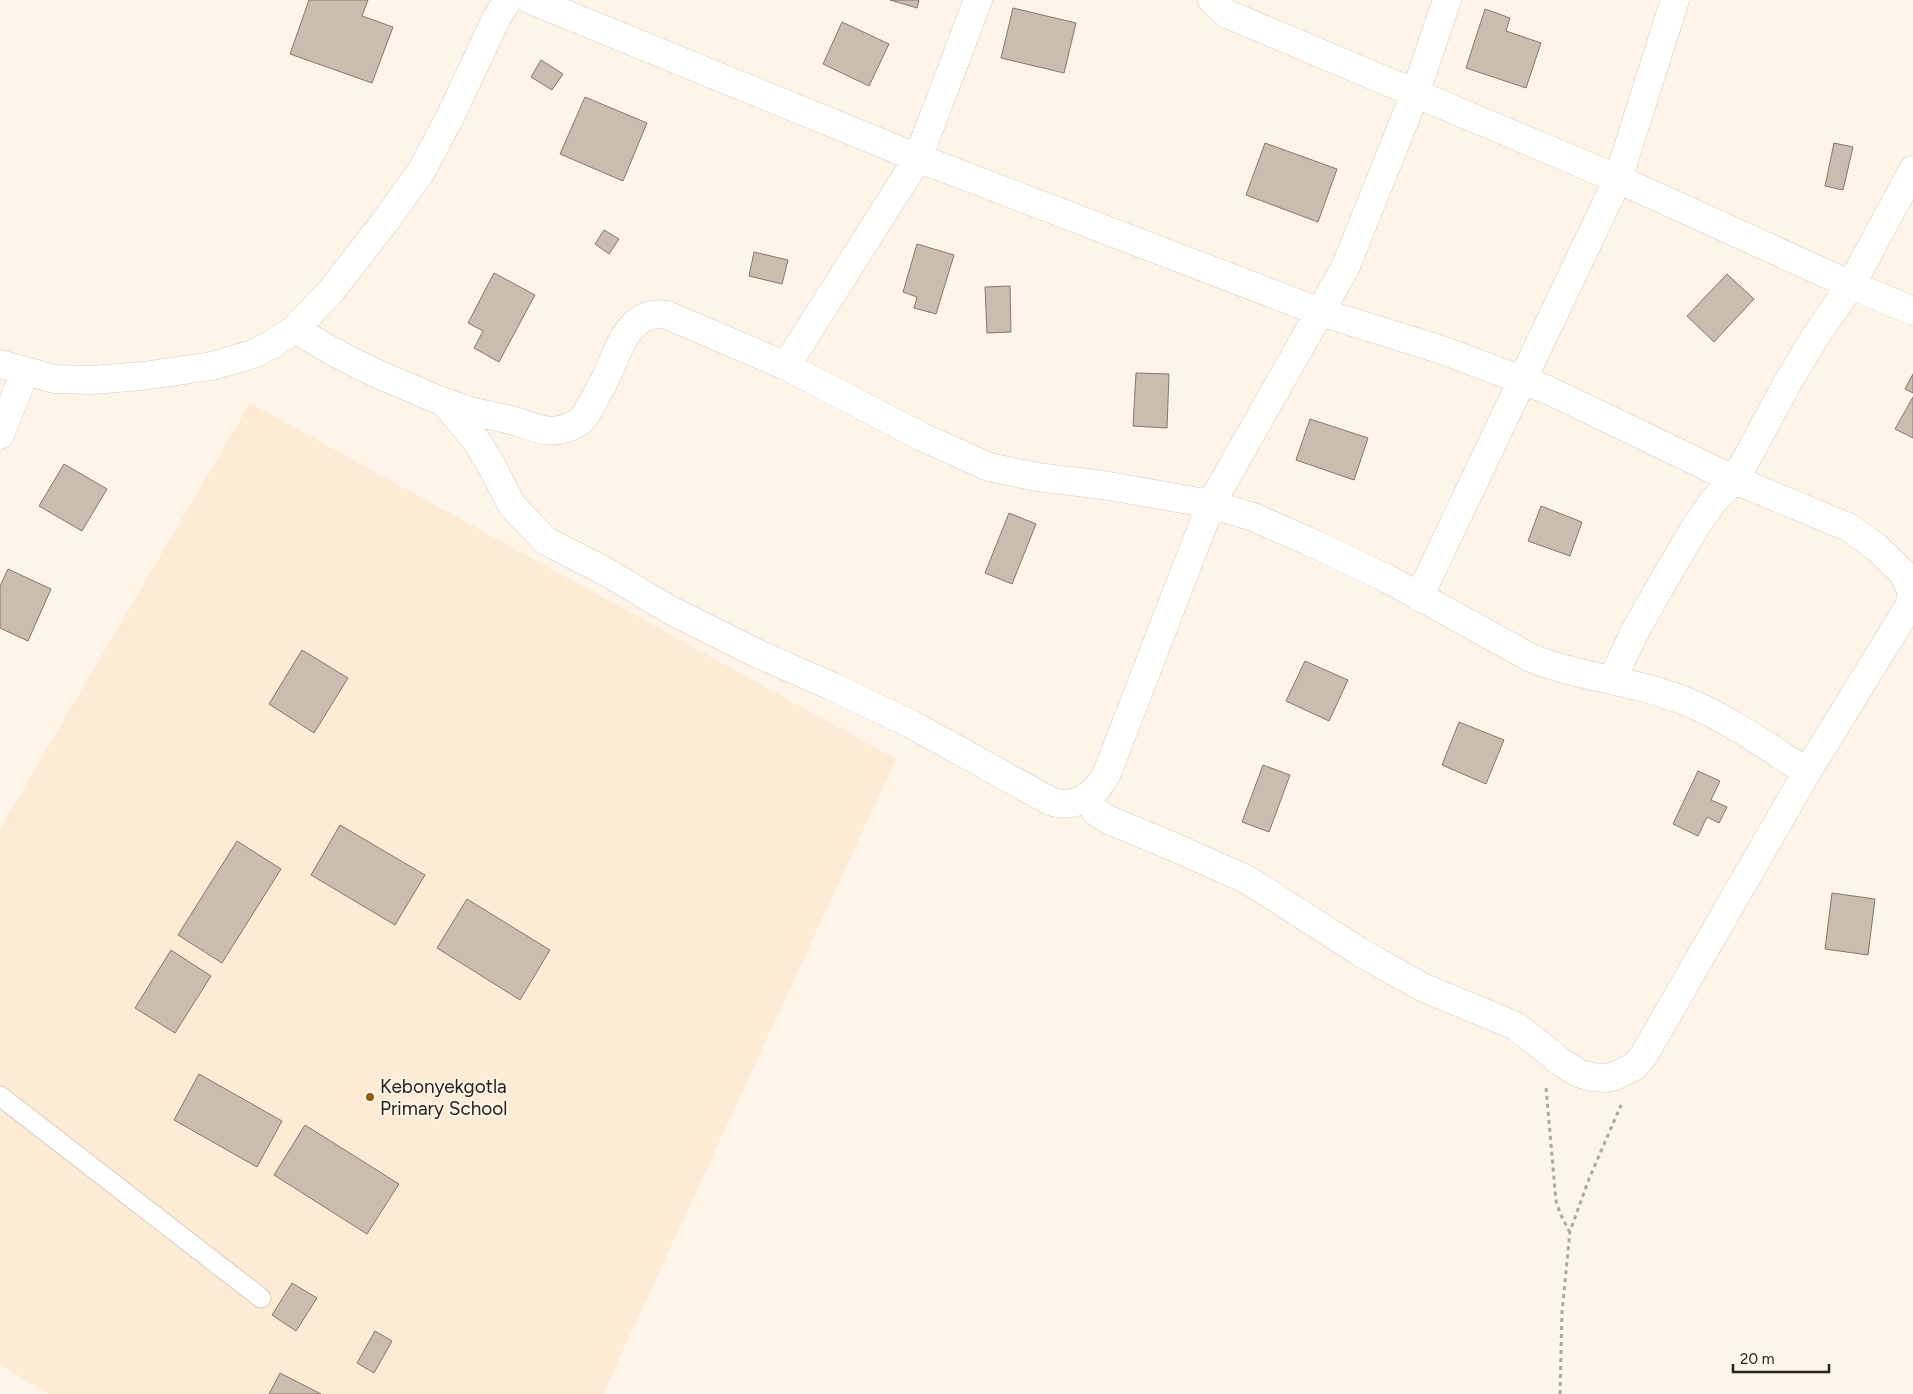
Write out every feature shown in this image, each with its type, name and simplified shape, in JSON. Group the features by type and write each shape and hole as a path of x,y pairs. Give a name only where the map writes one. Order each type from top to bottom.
{"street":[{"path":"0,434 12,368 54,379 92,380 143,376 212,366 253,354 274,344 295,329 331,291 422,170 451,115 497,16 508,0"},
{"path":"531,0 918,158 1320,312 1442,350 1523,380 1735,480 1848,527 1908,569 1911,599 1908,608 1807,772 1644,1055 1635,1066 1615,1076 1606,1078 1592,1077 1578,1073 1516,1026 1422,987 1360,952 1248,880 1110,820 1095,811 1087,796"},
{"path":"786,366 918,158 978,0"},
{"path":"1212,0 1228,14 1236,18 1618,179 1851,285 1913,311"},
{"path":"445,402 480,446 513,507 546,541 602,570 672,611 754,652 911,724 1050,801 1072,804 1087,796 1098,787 1107,773 1211,504 1346,266 1415,94 1446,0"},
{"path":"1419,597 1618,179 1675,0"},
{"path":"1612,680 1639,625 1694,529 1714,500 1735,480 1788,382 1817,334 1851,285 1913,170"},
{"path":"295,329 322,347 379,375 445,402 467,410 510,420 538,430 555,431 577,424 583,418 603,385 629,330 637,322 653,314 667,316 786,366 922,437 989,467 1037,477 1103,485 1211,504 1253,517 1388,579 1531,658 1550,665 1685,701 1719,718 1807,772"}],"lane":[{"path":"0,1096 261,1298"}],"path":[{"path":"1544,1049 1548,1129 1556,1201 1570,1231"},
{"path":"1560,1394 1562,1312 1570,1231 1589,1178 1630,1086 1635,1066"}],"shaded area":[{"name":"Kebonyekgotla Primary School","path":"250,403 896,759 603,1394 49,1394 0,1365 0,829"}],"building":[{"path":"309,0 368,0 362,16 393,27 372,83 290,54"},
{"path":"890,0 919,0 917,8"},
{"path":"1013,8 1076,23 1064,73 1001,58"},
{"path":"1485,9 1510,18 1506,31 1541,43 1526,88 1466,68"},
{"path":"842,22 889,44 869,86 823,64"},
{"path":"541,60 563,74 552,90 531,77"},
{"path":"585,97 647,123 623,181 560,154"},
{"path":"1265,143 1337,169 1318,222 1246,195"},
{"path":"1834,143 1853,147 1843,190 1825,186"},
{"path":"604,230 619,239 609,254 595,244"},
{"path":"917,244 954,255 936,314 914,308 917,297 903,292"},
{"path":"754,252 788,260 782,284 749,276"},
{"path":"494,273 535,295 499,362 474,348 483,331 468,323"},
{"path":"1727,274 1754,299 1714,342 1687,316"},
{"path":"1010,286 1011,332 987,333 985,287"},
{"path":"1136,373 1169,374 1167,428 1133,426"},
{"path":"1913,374 1913,393 1905,389"},
{"path":"1913,397 1913,438 1895,429"},
{"path":"1310,419 1368,438 1354,480 1296,460"},
{"path":"64,464 107,489 82,531 39,506"},
{"path":"1541,506 1582,522 1570,556 1528,541"},
{"path":"1009,513 1036,524 1012,584 985,573"},
{"path":"8,569 51,589 28,641 0,628 0,586"},
{"path":"302,650 348,678 314,733 269,704"},
{"path":"1305,661 1348,680 1329,721 1286,701"},
{"path":"1459,722 1504,740 1486,784 1442,765"},
{"path":"1263,765 1290,775 1269,832 1242,822"},
{"path":"1698,771 1720,781 1711,800 1727,807 1719,823 1707,817 1698,836 1673,824"},
{"path":"340,825 425,875 395,925 311,875"},
{"path":"237,841 281,869 222,963 178,935"},
{"path":"1832,893 1875,899 1868,955 1825,949"},
{"path":"467,899 550,950 520,1000 437,948"},
{"path":"171,950 211,976 175,1033 135,1008"},
{"path":"199,1074 282,1121 257,1167 174,1120"},
{"path":"305,1125 399,1184 367,1234 274,1175"},
{"path":"292,1283 317,1298 296,1331 272,1315"},
{"path":"375,1331 392,1341 374,1373 357,1363"},
{"path":"280,1373 321,1394 269,1394"}],"place":[{"name":"Kebonyekgotla Primary School","path":"370,1097"}]}
